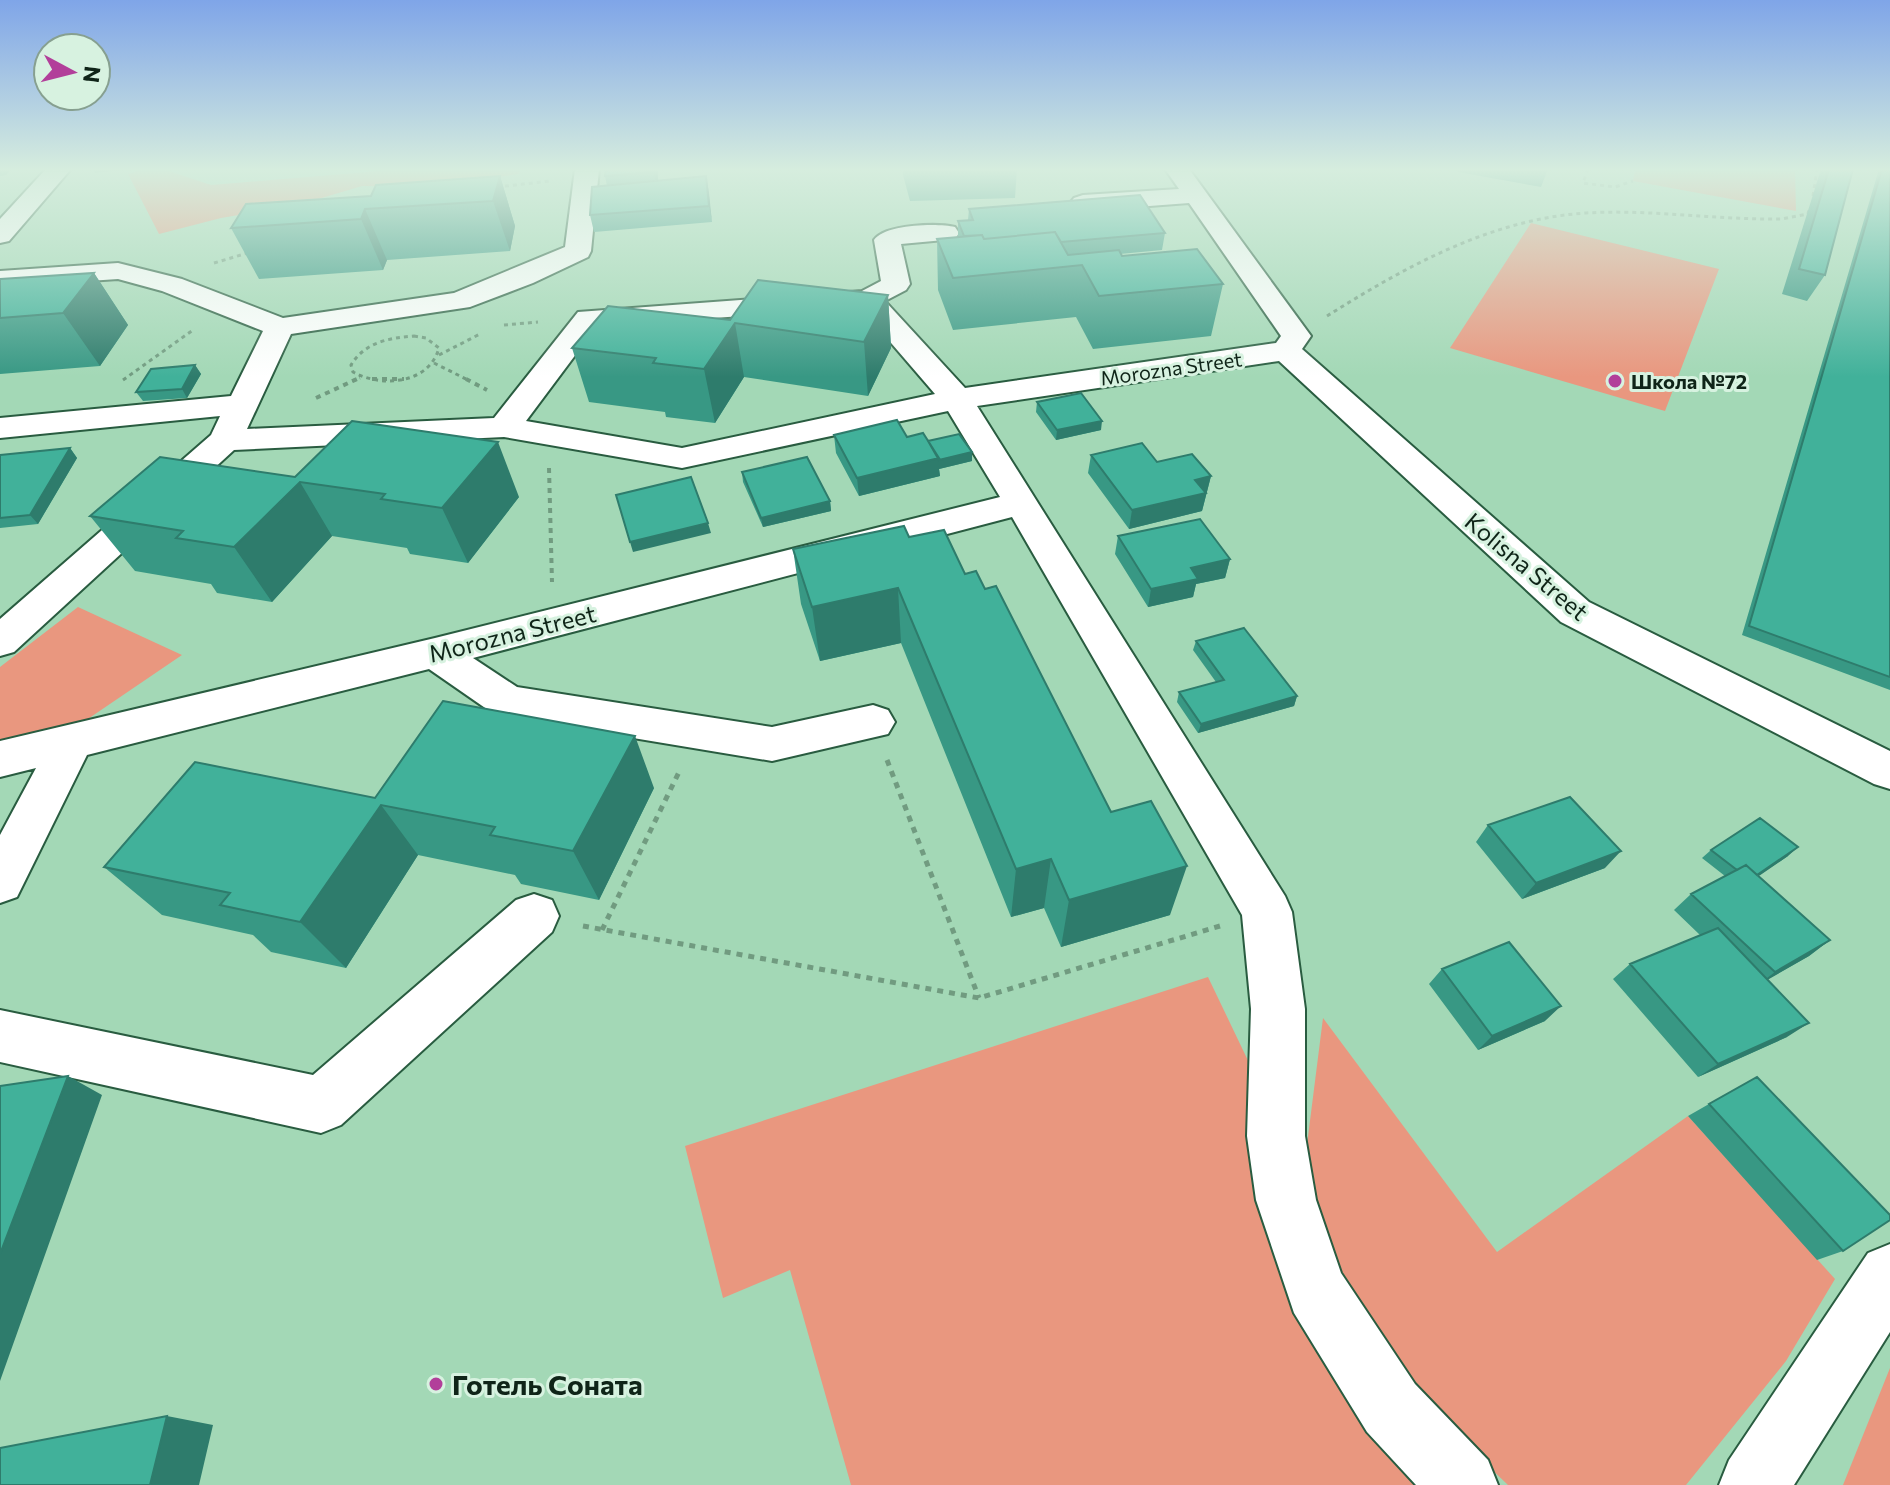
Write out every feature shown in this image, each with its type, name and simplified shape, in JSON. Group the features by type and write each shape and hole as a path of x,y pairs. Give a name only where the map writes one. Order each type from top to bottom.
{"street":[{"path":"0,279 118,271 156,280 280,327 460,301 523,277 578,251 579,238"},
{"path":"511,417 588,318 868,299 896,284 887,240 892,238"},
{"path":"1217,238 1232,267 1291,344"},
{"path":"868,299 957,399 1023,503 1267,912 1278,1009 1276,1136 1286,1200 1316,1291 1391,1408 1463,1485"},
{"path":"0,642 225,440 280,327"},
{"name":"Morozna Street","path":"225,440 511,417 549,435 682,458 957,399 1291,344"},
{"name":"Kolisna Street","path":"1291,344 1575,612 1890,771"},
{"path":"0,428 244,404"},
{"name":"Morozna Street","path":"0,759 435,653 1023,503"},
{"path":"435,653 506,701 698,733 772,744 873,722"},
{"path":"0,882 72,741"},
{"path":"0,1036 321,1105 534,916"},
{"path":"1754,1485 1890,1275"}],"path":[{"path":"1291,344 1370,288 1474,238"},
{"path":"156,280 258,250"},
{"path":"63,422 225,306"},
{"path":"400,337 426,338 434,343 439,348 434,363 413,376 384,382 360,378 351,365 354,358 372,344 400,337"},
{"path":"434,363 511,417"},
{"path":"549,435 552,623"},
{"path":"873,722 979,998"},
{"path":"602,930 698,733"},
{"path":"534,916 979,998 1267,912"}],"shaded area":[{"path":"1521,238 1594,238 1719,269 1665,411 1450,348"},
{"path":"78,607 182,655 79,725 0,742 0,667"},
{"path":"1208,977 1253,1071 1255,1152 1434,1485 851,1485 790,1270 723,1298 685,1146"},
{"path":"1323,1018 1497,1252 1688,1116 1835,1279 1786,1361 1686,1485 1508,1485 1418,1399 1329,1278 1302,1184"},
{"path":"1890,1368 1890,1485 1843,1485"}],"building":[{"path":"1059,238 1104,238 1061,242"},
{"path":"1059,238 1068,255 1119,250 1122,256 1197,249 1223,284 1099,296 1082,265 953,278 937,239"},
{"path":"1808,238 1835,238 1825,275 1799,269"},
{"path":"1862,238 1890,238 1890,677 1749,626"},
{"path":"94,273 63,313 0,318 0,279"},
{"path":"758,280 888,295 864,342 735,323 704,369 653,363 656,358 572,348 608,306 730,320"},
{"path":"195,365 182,389 136,392 151,369"},
{"path":"1081,393 1102,421 1057,430 1037,402"},
{"path":"897,420 907,437 923,433 939,458 857,478 834,435"},
{"path":"352,421 498,442 442,508 381,499 385,494 300,482 234,547 176,538 183,531 90,516 160,457 295,477"},
{"path":"959,434 972,452 939,460 928,441"},
{"path":"1142,443 1157,462 1192,454 1211,476 1195,480 1206,493 1132,510 1091,455"},
{"path":"70,448 30,515 0,518 0,455"},
{"path":"807,457 830,501 761,518 742,472"},
{"path":"691,477 708,523 630,542 616,495"},
{"path":"1200,519 1230,559 1191,568 1198,579 1151,589 1118,536"},
{"path":"904,526 909,537 944,530 965,574 976,571 985,589 996,586 1111,812 1151,801 1187,866 1069,900 1051,859 1016,869 898,588 812,607 793,549"},
{"path":"1244,628 1297,696 1201,724 1179,692 1224,680 1196,641"},
{"path":"443,701 635,736 573,851 490,835 495,827 381,805 300,922 220,905 230,893 104,867 195,762 375,798"},
{"path":"1570,797 1621,851 1536,883 1488,825"},
{"path":"1760,818 1798,847 1757,875 1746,865 1737,870 1711,850"},
{"path":"1746,865 1830,940 1775,972 1691,894"},
{"path":"1718,928 1809,1023 1718,1064 1630,964"},
{"path":"1509,942 1561,1006 1492,1036 1442,969"},
{"path":"68,1076 0,1254 0,1086"},
{"path":"1757,1077 1890,1215 1890,1220 1843,1251 1709,1104"},
{"path":"167,1416 150,1485 0,1485 0,1448"}],"place":[{"name":"Школа №72","path":"1615,381"},
{"name":"Готель Соната","path":"436,1384"}]}
